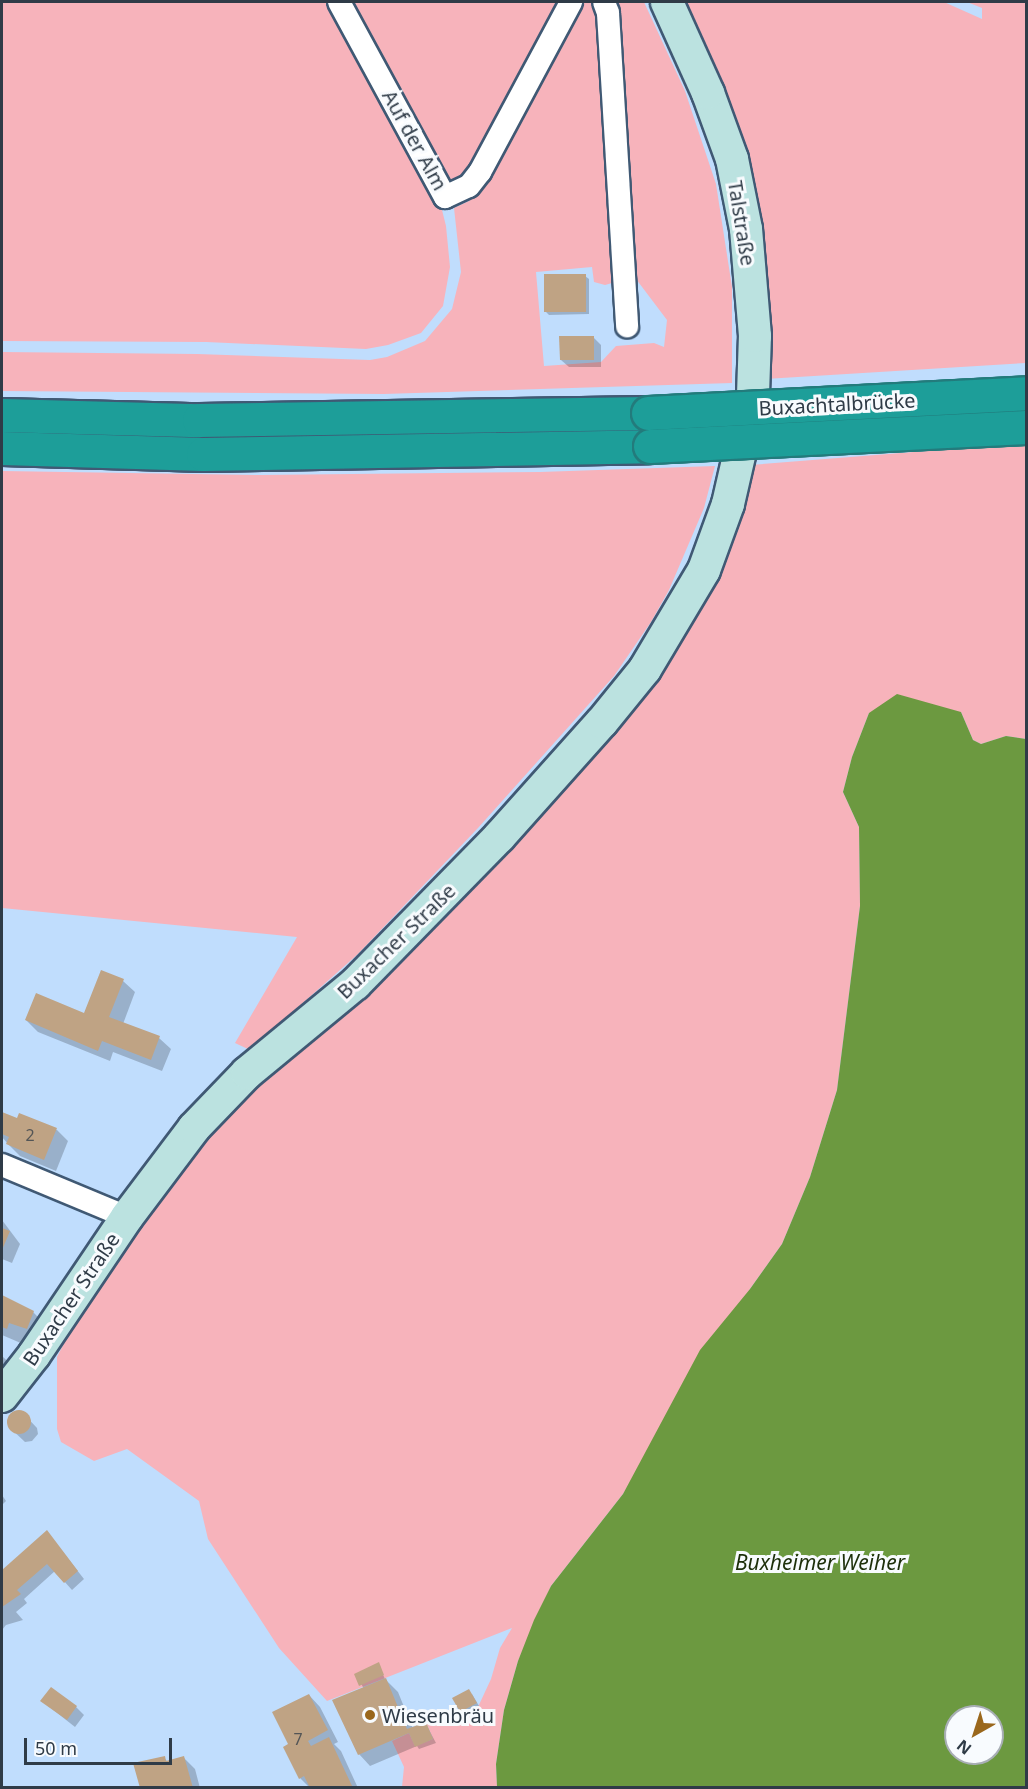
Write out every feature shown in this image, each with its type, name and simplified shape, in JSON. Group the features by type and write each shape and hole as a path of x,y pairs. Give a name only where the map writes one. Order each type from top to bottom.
{"highway":[{"name":"Buxachtalbrücke","path":"2,416 199,420 648,413 1026,393"},
{"name":"Buxachtalbrücke","path":"2,448 203,454 650,446 1026,427"}],"street":[{"name":"Auf der Alm","path":"339,2 446,197 469,186 480,172 571,2"},
{"path":"604,2 608,13 627,326"},
{"name":"Talstraße","path":"667,2 708,93 732,159 746,229 754,336 753,384 740,455"},
{"name":"Buxacher Straße","path":"2,1396 34,1355 127,1217 188,1136 218,1102 247,1073 355,984 405,936 499,837 626,693 658,650 704,570 721,526 740,455"},
{"path":"2,1165 127,1217"}],"shaded area":[{"path":"2,2 334,2 439,198 446,226 450,267 443,306 421,333 388,345 366,349 206,342 2,341"},
{"path":"344,2 564,2 475,172 454,182 445,180"},
{"path":"576,2 597,2 615,248 611,252 614,273 612,283 605,285 594,282 592,267 536,272 544,366 601,362 616,346 654,343 664,347 667,320 630,271 611,2 644,2 685,91 716,184 732,287 732,383 384,394 2,391 2,352 197,354 370,360 387,357 425,341 452,309 461,272 454,208 469,201 489,169"},
{"path":"678,2 944,2 982,19 982,8 967,2 1026,2 1026,363 765,379 765,315"},
{"path":"1026,443 1026,739 1006,736 981,744 973,740 961,712 869,713 852,757 843,792 859,827 860,906 837,1090 810,1177 782,1244 750,1289 623,1494 551,1586 518,1661 504,1710 496,1764 497,1787 402,1787 404,1767 392,1741 409,1733 415,1746 433,1739 426,1722 440,1716 458,1720 478,1707 491,1679 500,1648 512,1628 327,1701 279,1648 208,1539 199,1501 127,1449 94,1461 61,1442 57,1429 57,1357 87,1298 213,1124 288,1057 341,1017 389,970 600,744 750,465"},
{"path":"715,466 704,508 669,590 651,622 614,676 478,828 358,954 250,1050 235,1043 297,937 2,908 2,471 261,475 540,472"}],"water":[{"name":"Buxheimer Weiher","path":"897,694 961,712 973,740 981,744 1006,736 1026,739 1026,1787 497,1787 496,1764 504,1710 518,1661 534,1620 551,1586 623,1494 700,1350 750,1289 782,1244 810,1177 837,1090 860,906 859,827 843,792 852,757 869,713"}],"building":[{"path":"544,274 586,274 586,312 544,312"},
{"path":"559,336 594,336 594,360 560,360"},
{"path":"101,970 124,979 109,1017 160,1036 151,1060 102,1041 98,1051 25,1020 36,993 84,1013"},
{"path":"2,1112 17,1118 19,1113 57,1128 44,1160 6,1144 9,1137 2,1134"},
{"path":"2,1228 10,1231 2,1250"},
{"path":"2,1295 34,1311 27,1329 9,1323 7,1329 2,1327"},
{"path":"19,1410 24,1411 30,1417 30,1427 24,1433 19,1434 14,1433 8,1427 7,1422 8,1417 14,1411"},
{"path":"47,1530 78,1571 64,1583 47,1564 17,1590 21,1594 2,1607 2,1570"},
{"path":"379,1662 384,1675 359,1686 354,1674"},
{"name":"Wiesenbräu","path":"386,1678 407,1729 426,1722 433,1739 415,1747 409,1733 358,1755 332,1700"},
{"path":"51,1687 77,1706 67,1720 40,1701"},
{"path":"469,1689 477,1703 460,1712 452,1698"},
{"path":"309,1694 328,1730 308,1741 311,1746 329,1737 353,1788 310,1788 304,1776 299,1779 283,1747 288,1744 272,1712"},
{"path":"165,1756 166,1761 184,1756 193,1788 140,1788 133,1763"}],"place":[{"name":"Wiesenbräu","path":"370,1715"}]}
